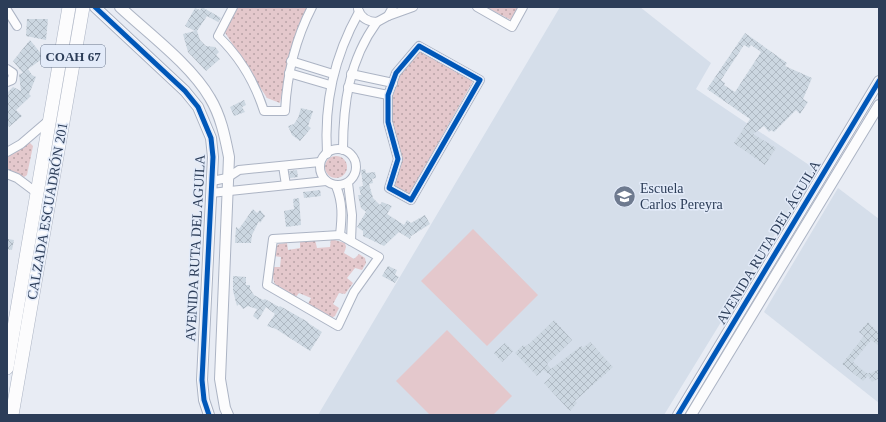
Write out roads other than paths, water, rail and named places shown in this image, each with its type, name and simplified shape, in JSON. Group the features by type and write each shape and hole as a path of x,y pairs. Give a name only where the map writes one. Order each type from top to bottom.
{"main road":[{"name":"CALZADA ESCUADRÓN 201","path":"7,368 9,337 18,304 69,7"},
{"name":"CALZADA ESCUADRÓN 201","path":"12,415 83,7"},
{"path":"34,214 38,219 33,247 34,252 39,257"},
{"path":"7,315 18,304"}],"street":[{"name":"AVENIDA RUTA DEL AGUILA","path":"95,7 185,91 198,107 211,138 213,157 202,380 204,400 209,415"},
{"name":"AVENIDA RUTA DEL AGUILA","path":"120,7 191,73 203,87 218,113 225,137 229,157 220,379 225,408 228,415"},
{"path":"233,7 218,36 231,48 258,91 264,111 285,111 291,61 298,39 312,7"},
{"path":"388,16 392,7"},
{"path":"343,150 344,114 348,87 351,74 366,39 377,22 388,16 413,7"},
{"path":"477,7 512,27 523,7"},
{"path":"7,10 17,26"},
{"path":"327,154 326,123 330,85 348,32 358,10 366,20 377,22"},
{"path":"418,46 480,80 411,200 389,188 398,159 388,122 388,95 393,83 396,73 418,46"},
{"path":"291,61 333,74"},
{"path":"7,69 13,73 14,76 12,80 7,82"},
{"path":"289,73 330,85"},
{"path":"351,74 393,83"},
{"name":"AVENIDA RUTA DEL ÁGUILA","path":"678,415 879,81"},
{"path":"348,87 388,95"},
{"name":"AVENIDA RUTA DEL ÁGUILA","path":"691,415 879,105"},
{"path":"7,152 20,144 49,120"},
{"path":"211,138 225,137"},
{"path":"211,193 326,181 336,186 348,183 356,174 357,168 353,156 343,150 331,150 320,162 320,170 326,181"},
{"path":"212,181 227,178 239,170 320,162"},
{"path":"283,166 286,185"},
{"path":"826,169 837,175"},
{"path":"7,174 16,178 37,193"},
{"path":"348,183 352,215 350,241"},
{"path":"336,186 340,196 343,214 340,235"},
{"path":"343,214 352,215"},
{"path":"340,235 379,257 354,292 338,326 267,285 273,239 340,235"},
{"path":"723,340 733,346"}],"place":[{"name":"Escuela Carlos Pereyra","path":"624,196"}]}
